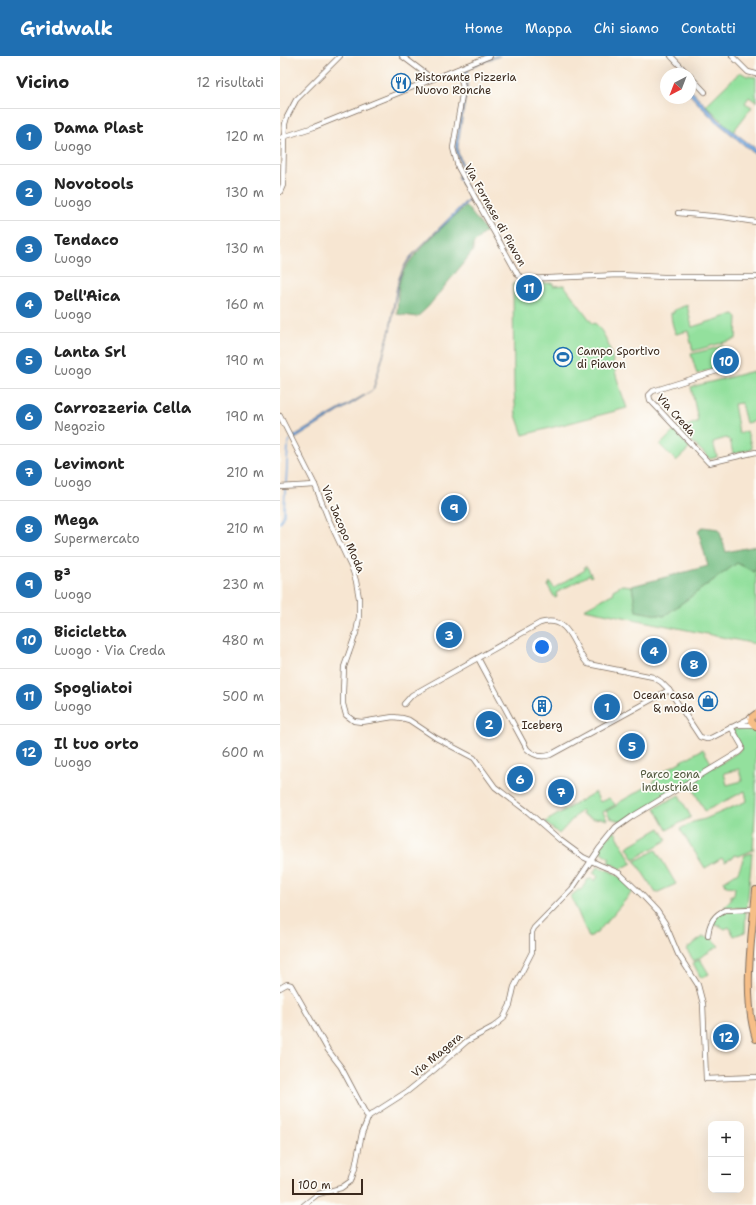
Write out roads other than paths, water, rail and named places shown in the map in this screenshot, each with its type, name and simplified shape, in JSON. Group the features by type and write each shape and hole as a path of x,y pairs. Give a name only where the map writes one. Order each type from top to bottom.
{"main road":[{"path":"754,716 752,721 755,726"},
{"path":"756,890 750,957 752,1016 756,1039"}],"street":[{"path":"280,192 283,185 282,137 284,124 294,103 340,56"},
{"path":"402,56 426,74 430,80"},
{"path":"282,137 314,128 490,56"},
{"path":"672,56 683,68"},
{"path":"732,56 748,72 756,74"},
{"name":"Via Fornase di Piavon","path":"456,70 462,82 463,89 453,148 458,167 521,278 525,280 619,275 664,277 756,277"},
{"path":"696,82 705,92"},
{"path":"678,213 756,222"},
{"name":"Via Creda","path":"717,371 653,391 650,393 649,397 709,463 756,452"},
{"name":"Via Jacopo Moda","path":"280,416 314,485 353,571 359,598 359,617 356,633 343,673 343,704 346,715 354,721 362,722 393,718 409,720 436,738 474,758 495,787 528,812 564,844 591,861 619,873 657,911 665,923 678,954 698,985 703,1004 706,1079 756,1077"},
{"path":"280,487 314,485"},
{"path":"404,704 412,695 540,623 552,622 560,624 566,629 588,664 653,677 661,682 669,690 700,737 707,739 711,738 754,716"},
{"path":"478,658 527,749 533,754 539,756 550,755 669,690"},
{"path":"738,725 755,726"},
{"path":"591,861 616,828 623,822 740,752 742,746 731,727"},
{"name":"Via Magera","path":"368,1118 408,1091 467,1041 493,1027 503,1019 510,1005 514,987 532,952 532,932 534,928 572,889 591,861"},
{"path":"708,936 710,922 722,911 754,909"},
{"path":"280,988 287,984 291,985 328,1050 341,1067 368,1118 359,1144 351,1181 342,1188 318,1194 304,1205"}],"water":[{"path":"496,56 500,56 470,67 467,74 467,87 458,152 464,168 460,176 471,197 453,217 412,256 401,275 405,264 411,256 470,197 458,177 462,167 455,145 466,89 465,71 468,68 475,64"},
{"path":"696,95 720,121 756,149 756,155 712,118 696,101"},
{"path":"373,390 295,439 292,437"}],"waterway":[{"path":"286,485 288,444 290,440"},
{"path":"280,523 284,514 285,489"}],"place":[{"name":"Ristorante Pizzeria Nuovo Ronche","path":"401,83"},
{"name":"Spogliatoi","path":"529,288"},
{"name":"Campo Sportivo di Piavon","path":"563,357"},
{"name":"Bicicletta","path":"726,361"},
{"name":"B³","path":"454,508"},
{"name":"Tendaco","path":"449,635"},
{"name":"Dell'Aica","path":"654,651"},
{"name":"Mega","path":"694,664"},
{"name":"Ocean casa & moda","path":"708,701"},
{"name":"Iceberg","path":"542,706"},
{"name":"Dama Plast","path":"607,707"},
{"name":"Novotools","path":"489,724"},
{"name":"Lanta Srl","path":"632,746"},
{"name":"Carrozzeria Cella","path":"520,779"},
{"name":"Levimont","path":"561,792"},
{"name":"Il tuo orto","path":"726,1037"}],"park label":[{"name":"Parco zona industriale","path":"670,780"}]}
